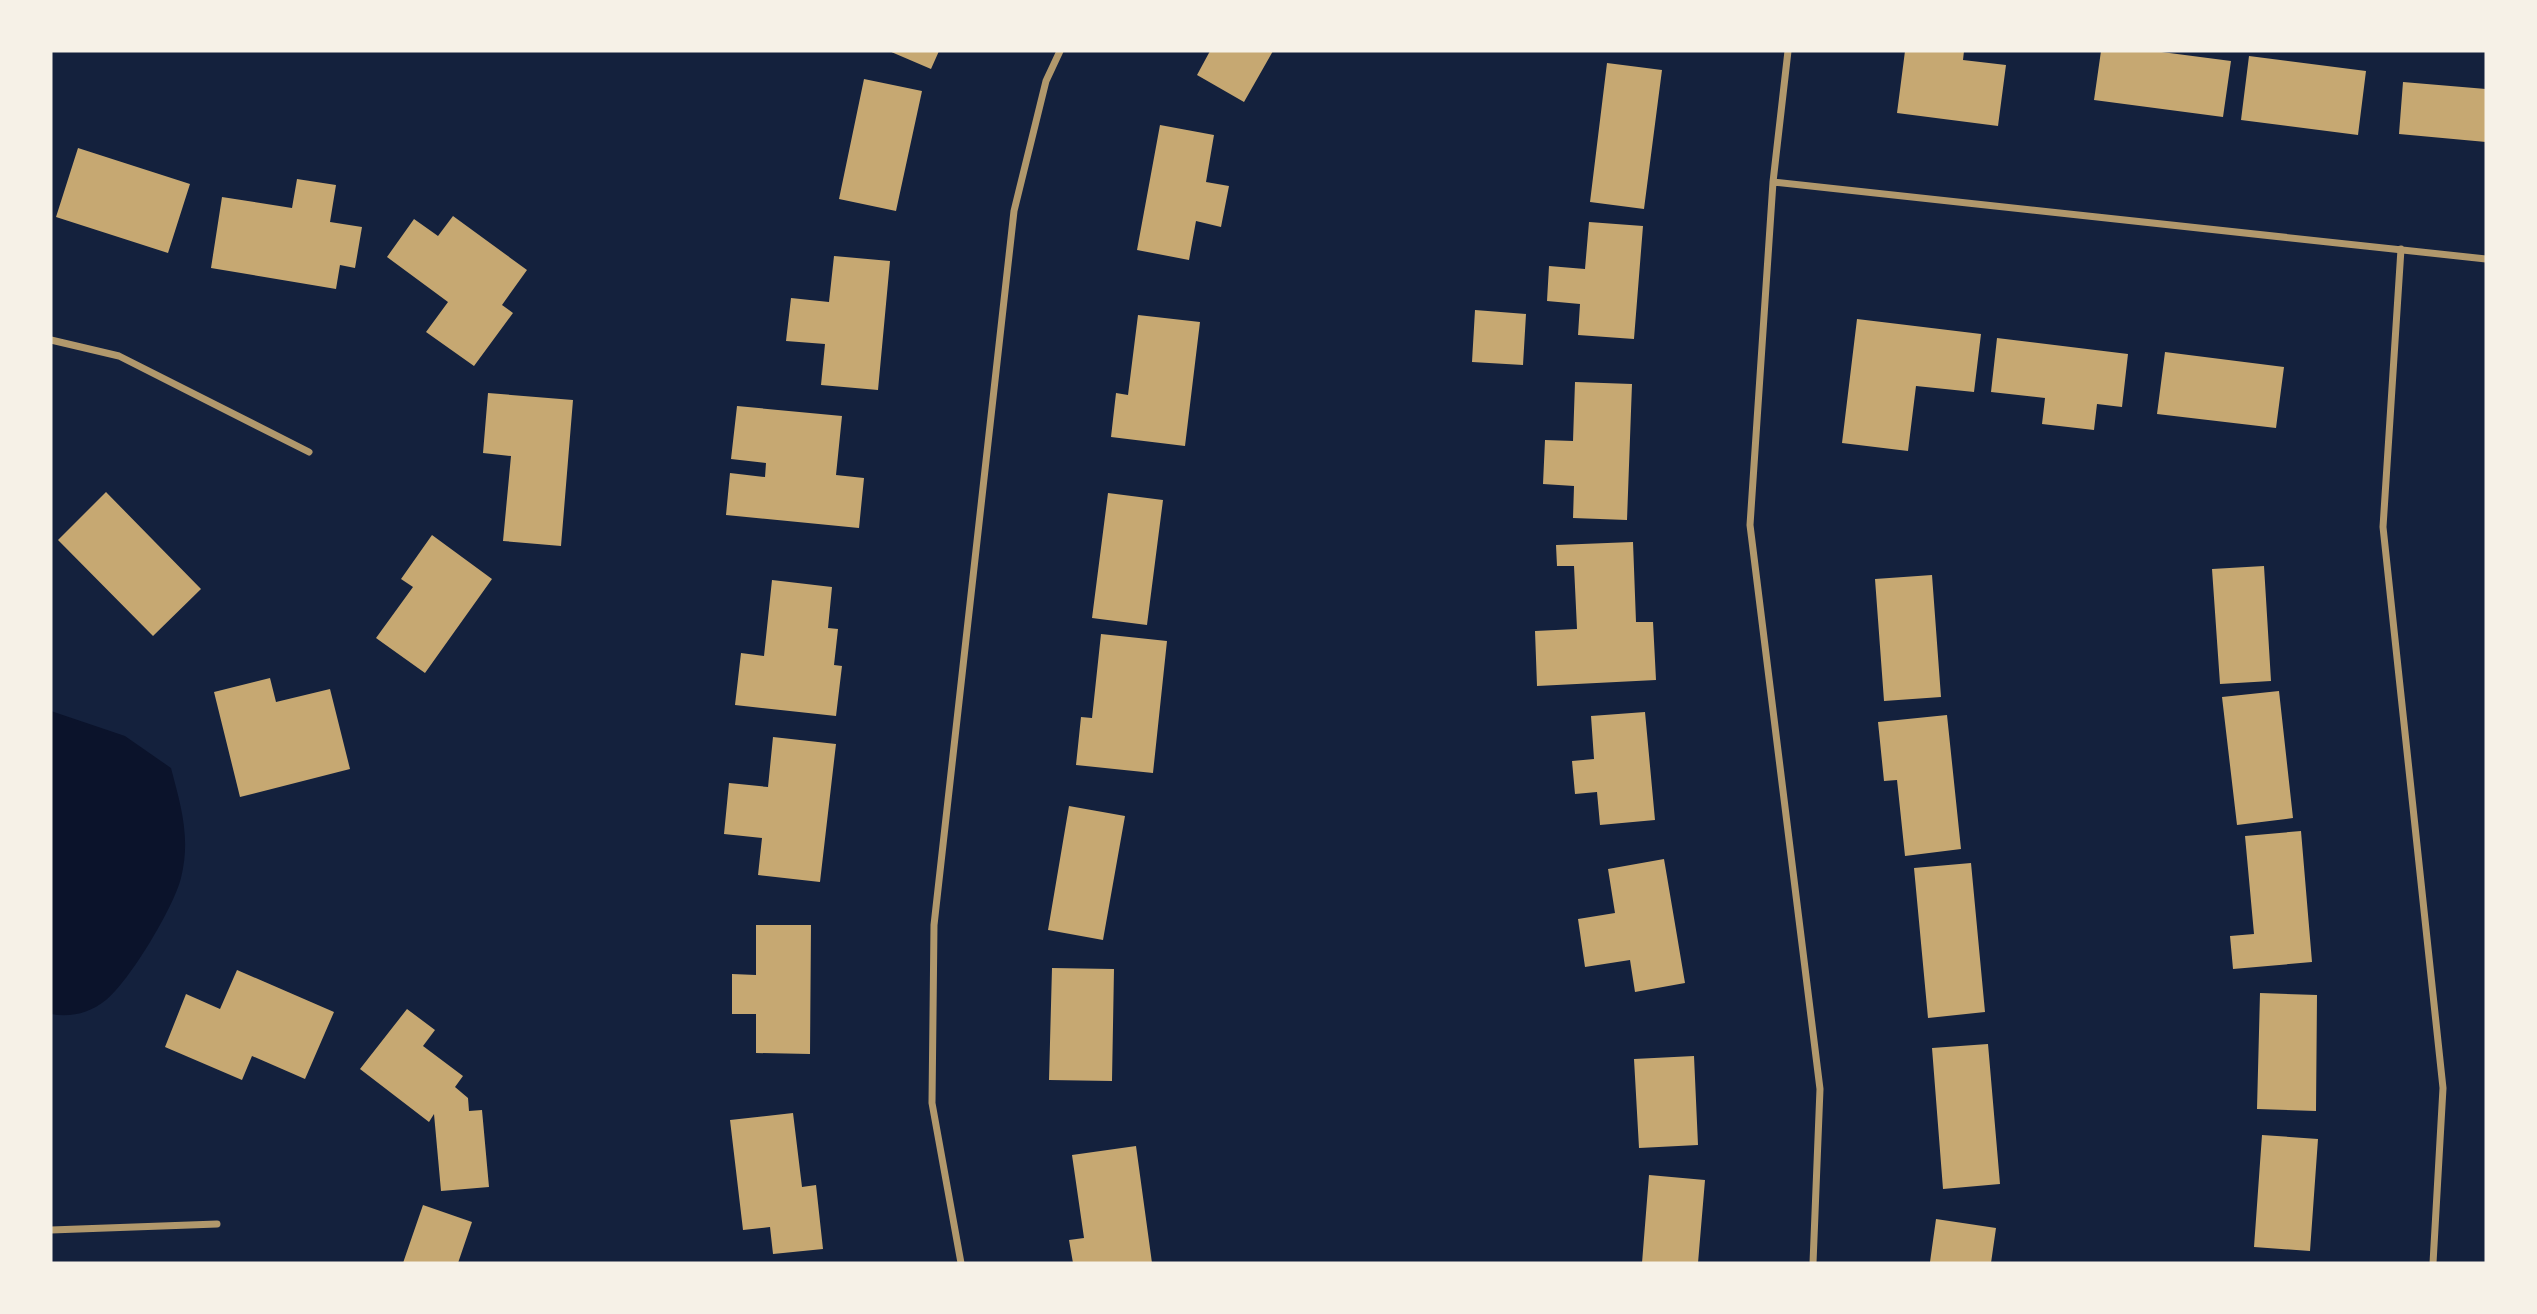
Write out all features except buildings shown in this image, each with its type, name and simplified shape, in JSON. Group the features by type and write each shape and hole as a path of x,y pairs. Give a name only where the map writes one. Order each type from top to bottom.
{"street":[{"path":"961,1263 932,1103 934,925 1014,211 1046,81 1060,51"},
{"path":"1788,51 1773,182 1750,525 1820,1089 1813,1263"},
{"path":"1773,182 2486,258"},
{"path":"2401,249 2383,527 2443,1088 2433,1263"},
{"path":"51,340 119,356 309,452"},
{"path":"51,1230 217,1224"}],"water":[{"path":"51,711 125,736 171,768 185,836 184,863 177,891 138,961 106,1000 87,1011 73,1015 51,1014"}]}
